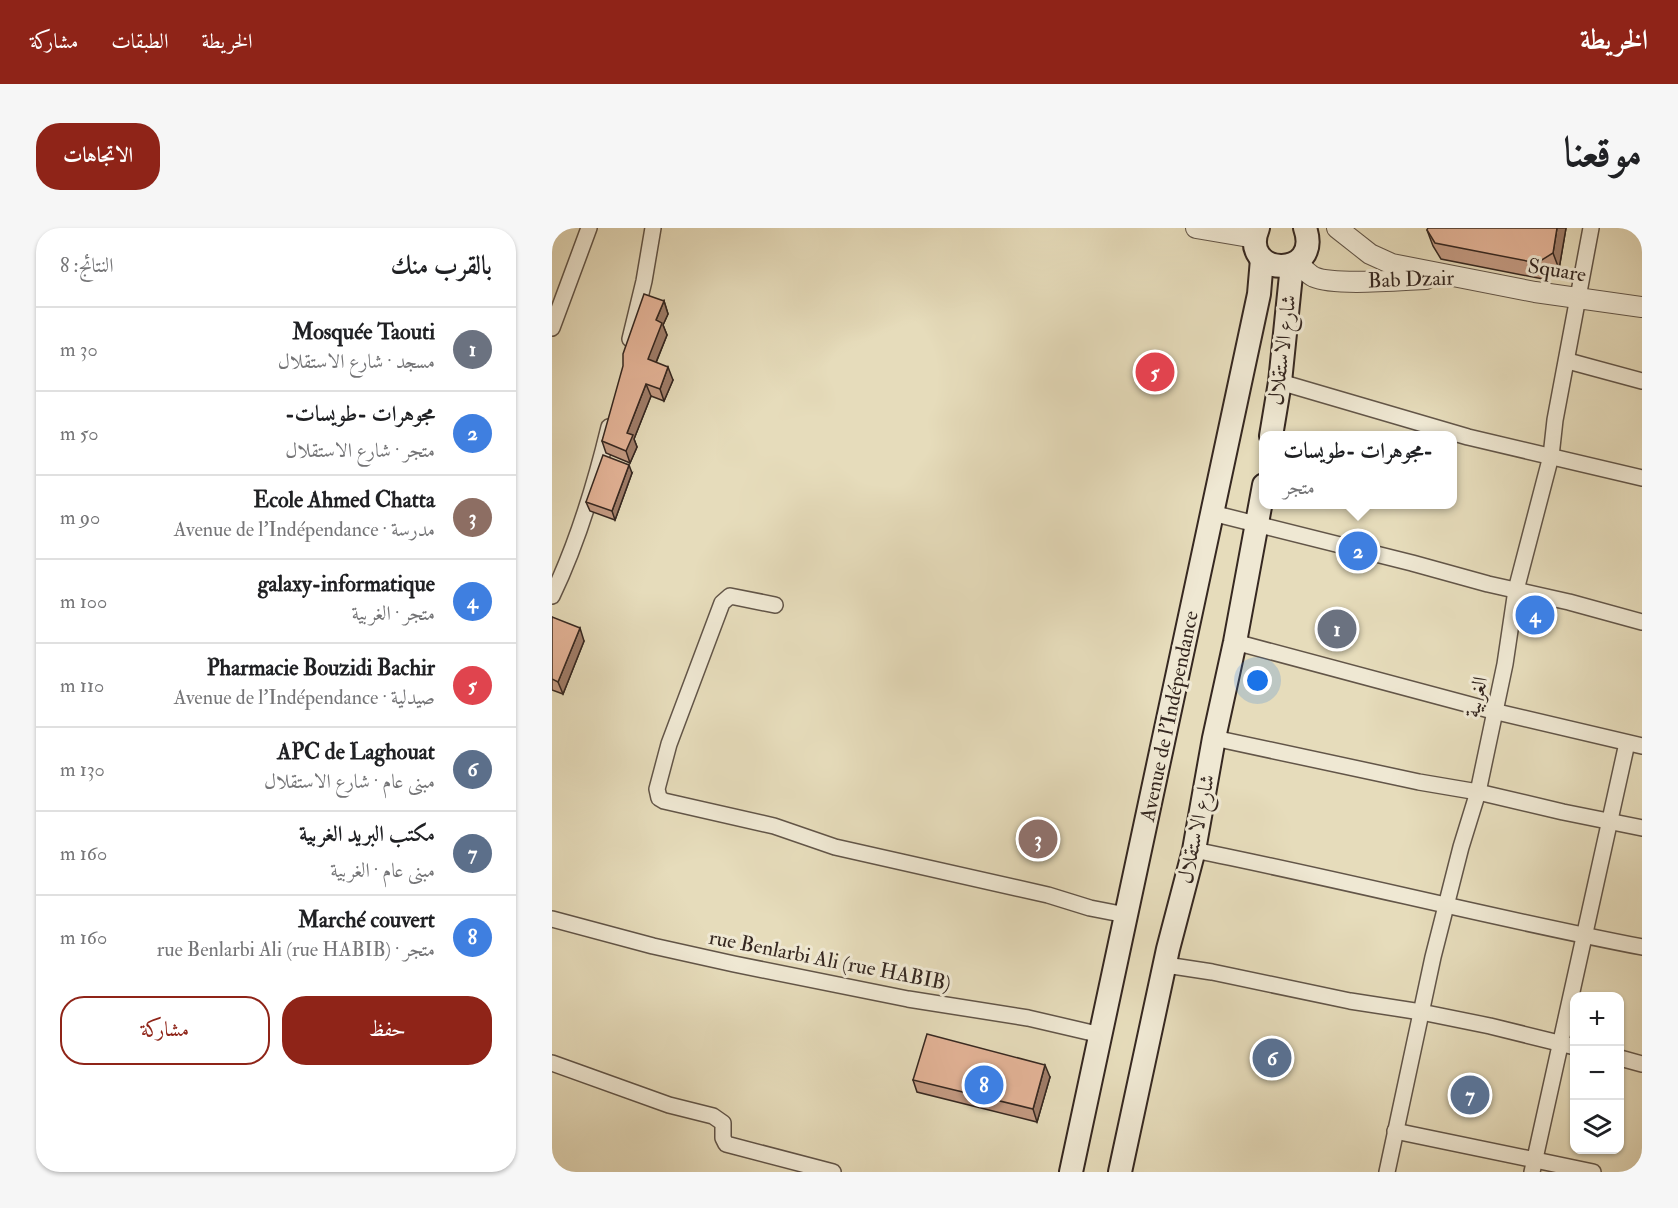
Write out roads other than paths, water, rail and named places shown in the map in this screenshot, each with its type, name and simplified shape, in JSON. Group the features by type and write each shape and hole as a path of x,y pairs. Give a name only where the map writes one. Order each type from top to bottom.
{"main road":[{"path":"1294,263 1302,257 1308,243 1306,228"},
{"name":"Bab Dzair","path":"1258,242 1276,266 1294,263"},
{"name":"Avenue de l'Indépendance","path":"1071,1172 1260,294 1258,242"},
{"name":"شارع الاستقلال","path":"1272,431 1294,263"},
{"name":"شارع الاستقلال","path":"1120,1172 1168,949 1194,850 1259,509"}],"street":[{"path":"552,328 589,228"},
{"path":"626,356 644,281 653,228"},
{"path":"1196,228 1258,242"},
{"name":"Bab Dzair","path":"1337,228 1357,245 1380,259 1398,265 1464,277"},
{"name":"الغربية","path":"1387,1172 1421,1012 1461,847 1478,792 1504,664 1516,590 1551,456 1555,420 1568,361 1591,228"},
{"name":"Bab Dzair","path":"1294,263 1314,277 1339,281 1464,277"},
{"name":"Square","path":"1464,277 1535,292 1642,307"},
{"path":"1568,361 1642,381"},
{"path":"1280,381 1448,431"},
{"path":"552,596 572,553 594,486 613,409"},
{"path":"1457,434 1642,478"},
{"path":"1212,513 1642,622"},
{"path":"775,605 730,596 722,603 669,744 657,789 659,798 774,826 834,847 1126,915"},
{"path":"1235,642 1493,711 1635,745 1610,822 1533,1166"},
{"path":"1214,738 1642,828"},
{"path":"1194,850 1447,907 1642,947"},
{"name":"rue Benlarbi Ali (rue HABIB)","path":"552,919 653,946 734,964 908,999 1029,1018 1101,1035"},
{"path":"1166,965 1212,972 1350,1001 1421,1012 1571,1046"},
{"path":"1624,1059 1642,1064"},
{"path":"552,1063 669,1106 712,1116 723,1123 723,1138 726,1144 833,1172"},
{"path":"1395,1131 1533,1166 1593,1172"}],"place":[{"name":"Pharmacie Bouzidi Bachir","path":"1155,372"},
{"name":"مجوهرات -طويسات-","path":"1358,551"},
{"name":"galaxy-informatique","path":"1535,615"},
{"name":"Mosquée Taouti","path":"1337,629"},
{"name":"Ecole Ahmed Chatta","path":"1038,839"},
{"name":"APC de Laghouat","path":"1272,1058"},
{"name":"Marché couvert","path":"984,1085"},
{"name":"مكتب البريد الغربية","path":"1470,1095"}]}
